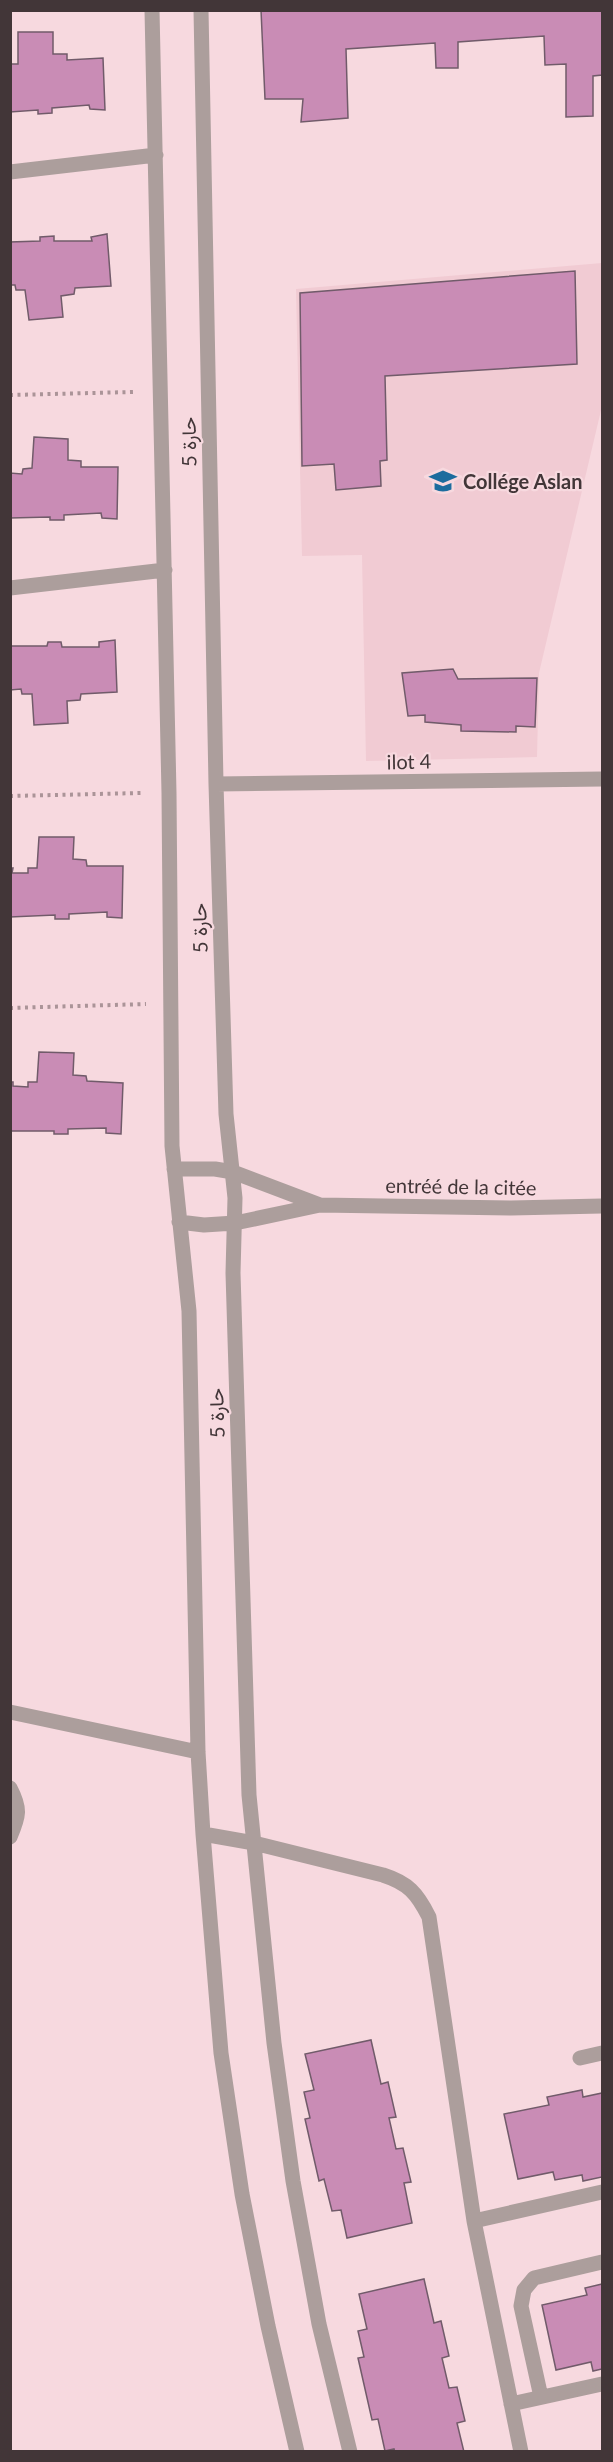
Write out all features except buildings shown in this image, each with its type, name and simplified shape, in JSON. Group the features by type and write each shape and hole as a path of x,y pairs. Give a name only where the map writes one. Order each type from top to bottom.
{"street":[{"name":"حارة 5","path":"152,10 165,570 174,1169 189,1311 198,1752 221,2053 242,2194 268,2326 297,2451"},
{"name":"حارة 5","path":"201,10 216,784 226,1114 233,1172 235,1222 233,1273 246,1746 274,2043 292,2181 319,2324 350,2451"},
{"path":"10,172 156,154"},
{"path":"10,588 165,570"},
{"name":"ilot 4","path":"216,784 603,779"},
{"name":"entréé de la citée","path":"174,1169 215,1169 233,1172 320,1205"},
{"name":"entréé de la citée","path":"179,1222 204,1225 235,1222 320,1205 512,1209 603,1206"},
{"path":"10,1712 198,1752"},
{"path":"10,1788 16,1800 19,1816 10,1838"},
{"path":"203,1834 254,1843 383,1875 401,1881 420,1899 429,1917 474,2221 521,2451"},
{"path":"580,2058 603,2053"},
{"path":"474,2221 603,2192"},
{"path":"541,2397 521,2306 524,2290 534,2278 603,2262"},
{"path":"512,2404 603,2384"}],"path":[{"path":"10,395 161,391"},
{"path":"10,796 169,793"},
{"path":"10,1008 171,1004"}],"shaded area":[{"name":"Collége Aslan","path":"602,263 602,406 539,673 537,757 366,761 362,555 302,556 296,289"}],"place":[{"name":"Collége Aslan","path":"443,481"}]}
